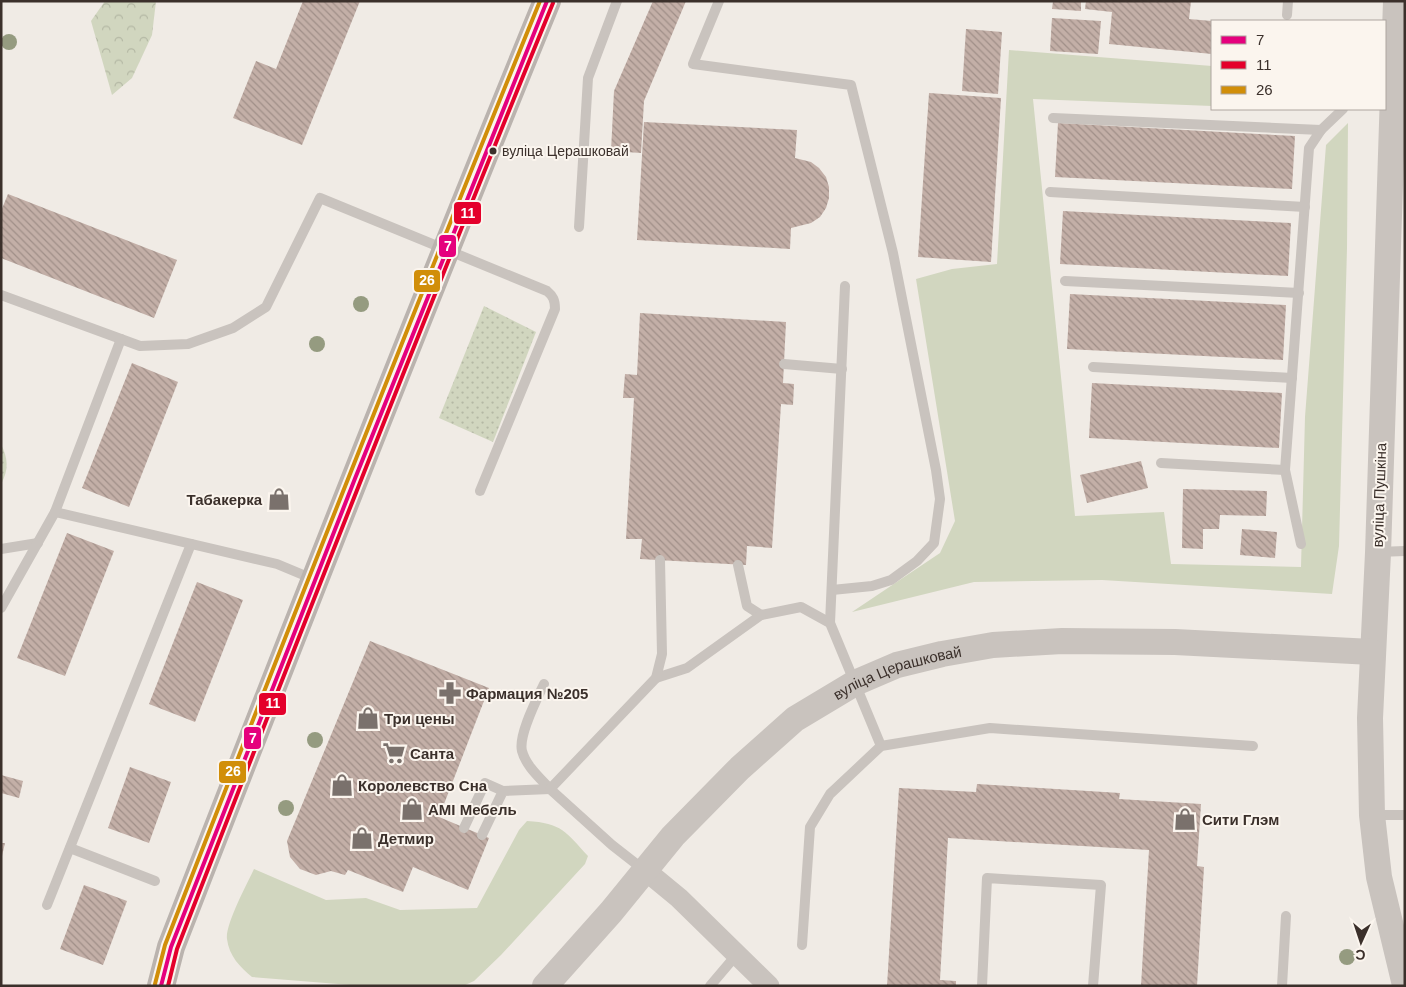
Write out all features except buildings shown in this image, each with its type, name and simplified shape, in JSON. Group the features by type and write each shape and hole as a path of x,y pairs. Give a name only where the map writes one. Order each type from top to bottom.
{"main road":[{"path":"162,986 171,947 314,579 445,250 547,1"}],"street":[{"name":"вуліца Пушкіна","path":"1396,1 1389,92 1391,271 1370,718 1372,815 1379,877 1405,986"},
{"name":"вуліца Церашковай","path":"545,986 606,918 696,812 740,768 796,719 855,683 896,665 992,645 1062,641 1176,642 1372,652"},
{"path":"645,870 679,898 738,953 769,986"}],"lane":[{"path":"579,227 588,78 618,1"},
{"path":"719,1 693,64 851,85 893,253 936,470 940,499 934,543 917,561 891,580 872,586 832,590"},
{"path":"1287,15 1288,1"},
{"path":"1301,544 1286,470 1309,148 1321,130 1342,110"},
{"path":"1053,118 1321,130"},
{"path":"1050,192 1305,207"},
{"path":"1,295 140,346 188,344 234,328 266,307 320,198 547,291 555,302 555,309 480,492"},
{"path":"1065,281 1298,293"},
{"path":"845,286 830,622 881,746"},
{"path":"1,608 55,512 121,339"},
{"path":"784,364 842,369"},
{"path":"1093,368 1292,378"},
{"path":"1161,463 1286,470"},
{"path":"55,512 277,564 314,579"},
{"path":"1,549 38,543"},
{"path":"47,905 191,544"},
{"path":"1378,552 1405,551"},
{"path":"656,678 662,654 660,560"},
{"path":"738,565 747,606 761,615"},
{"path":"464,828 485,783 503,791 550,789 656,678 687,668 761,615 801,606 830,622"},
{"path":"544,684 522,736 521,750 529,765 550,789 612,845 645,870"},
{"path":"802,945 810,827 830,794 881,746 990,728 1253,746"},
{"path":"482,835 503,791"},
{"path":"1372,815 1405,815"},
{"path":"70,848 155,881"},
{"path":"982,986 987,878 1101,885 1093,986"},
{"path":"1282,986 1286,916"},
{"path":"710,986 738,953"}],"green space":[{"path":"105,1 156,1 152,35 132,78 112,95 91,21"},
{"path":"1009,50 1211,66 1211,106 1033,99 1075,516 1164,512 1171,564 1301,567 1305,417 1326,145 1348,123 1347,248 1339,546 1332,594 1102,580 974,582 852,612 940,553 955,521 916,279 952,269 997,264"},
{"path":"484,306 536,332 493,442 439,418"},
{"path":"1,444 7,464 1,484"},
{"path":"527,821 548,824 562,830 588,856 585,864 501,955 474,981 463,986 363,986 252,977 239,965 230,951 227,939 229,924 254,869 326,900 366,898 400,910 477,908 519,830"}],"transit line":[{"name":"26","path":"155,984 165,945 257,708 540,1"},
{"name":"7","path":"161,986 171,947 404,355 547,1"},
{"name":"11","path":"168,986 177,949 410,357 553,3"}],"place":[{"name":"вуліца Церашковай","path":"493,151"},
{"name":"Табакерка","path":"279,499"},
{"name":"Фармация №205","path":"450,693"},
{"name":"Три цены","path":"368,718"},
{"name":"Санта","path":"394,753"},
{"name":"Королевство Сна","path":"342,785"},
{"name":"AMI Мебель","path":"412,809"},
{"name":"Сити Глэм","path":"1185,819"},
{"name":"Детмир","path":"362,838"}]}
